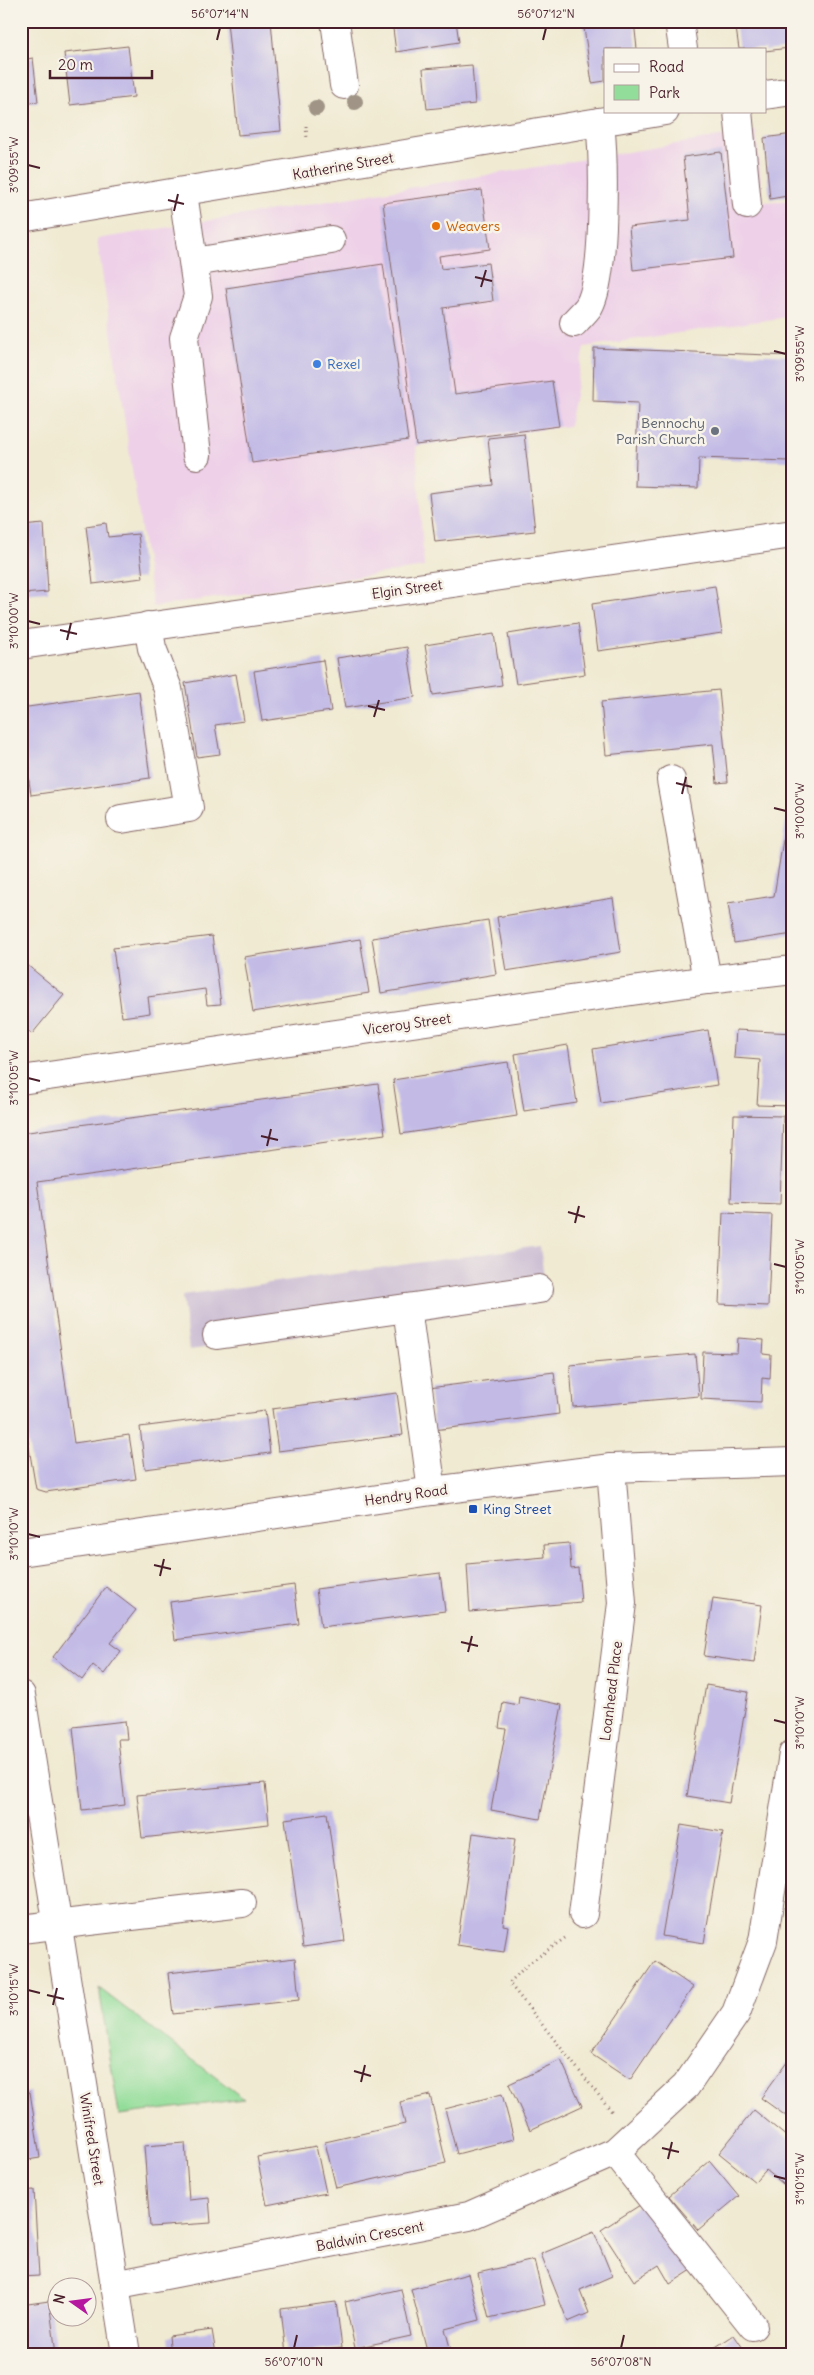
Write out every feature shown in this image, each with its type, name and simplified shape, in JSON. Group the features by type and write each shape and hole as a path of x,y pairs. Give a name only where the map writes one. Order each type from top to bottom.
{"street":[{"path":"335,21 344,85"},
{"path":"679,21 683,48"},
{"path":"766,95 793,91"},
{"name":"Katherine Street","path":"21,218 183,193 659,112"},
{"path":"738,112 747,205"},
{"path":"574,323 589,305 599,270 603,150 600,122"},
{"path":"183,193 198,296 184,338 197,455"},
{"path":"194,262 332,240"},
{"name":"Elgin Street","path":"21,645 793,534"},
{"path":"121,819 189,808 168,689 152,648 148,626"},
{"path":"671,780 707,980"},
{"name":"Viceroy Street","path":"21,1080 707,980 793,970"},
{"path":"217,1335 538,1289"},
{"path":"408,1308 432,1491"},
{"name":"Hendry Road","path":"21,1552 432,1491 612,1468 793,1462"},
{"name":"Loanhead Place","path":"583,1914 622,1603 612,1468"},
{"name":"Winifred Street","path":"21,1695 126,2354"},
{"name":"Baldwin Crescent","path":"114,2285 469,2216 624,2144 686,2086 736,2013 763,1941 793,1754"},
{"path":"21,1929 242,1903"},
{"path":"624,2144 753,2326"}],"path":[{"path":"583,1914 562,1941 528,1964 508,1983 624,2144"}],"shaded area":[{"path":"756,131 763,202 793,200 793,316 584,347 569,426 416,446 424,567 153,607 97,239"},
{"path":"540,1246 547,1302 189,1350 182,1295"}],"green space":[{"path":"99,1988 244,2099 119,2115"}],"building":[{"path":"227,21 271,21 281,131 238,135"},
{"path":"392,21 456,21 459,42 396,52"},
{"path":"583,21 634,21 637,48 604,48 604,81 592,83"},
{"path":"735,21 785,21 789,48 766,51 766,48 739,48"},
{"path":"128,46 134,97 70,105 64,53"},
{"path":"33,58 38,102 21,104 21,60"},
{"path":"472,65 475,104 427,109 423,69"},
{"path":"793,134 793,195 770,199 764,138"},
{"path":"721,152 733,258 633,270 629,227 690,220 683,157"},
{"path":"482,190 490,249 439,256 441,269 488,263 493,301 443,308 455,394 552,381 559,426 416,445 383,203"},
{"path":"383,264 408,440 252,463 226,288"},
{"name":"Bennochy Parish Church","path":"594,348 793,356 793,459 788,461 699,458 698,488 635,486 638,403 593,401"},
{"path":"524,434 535,531 435,542 429,493 493,485 488,438"},
{"path":"106,523 108,537 138,534 143,578 93,584 86,526"},
{"path":"44,524 48,592 21,594 21,526"},
{"path":"715,586 722,633 598,651 592,604"},
{"path":"578,623 585,674 516,684 508,634"},
{"path":"494,634 502,685 433,695 425,645"},
{"path":"407,647 415,697 345,708 337,658"},
{"path":"323,660 331,711 262,721 254,671"},
{"path":"236,674 244,721 215,725 220,754 197,757 185,683"},
{"path":"719,690 728,782 717,783 713,744 606,755 601,702"},
{"path":"139,691 150,778 31,795 21,724 21,708"},
{"path":"792,784 793,934 734,943 728,903 774,896"},
{"path":"613,898 621,952 506,971 497,917"},
{"path":"488,920 496,974 381,993 372,938"},
{"path":"212,936 221,1004 207,1005 205,989 148,997 150,1013 122,1017 113,948"},
{"path":"360,939 369,993 253,1012 244,957"},
{"path":"21,960 64,995 32,1034 21,1025"},
{"path":"708,1030 717,1085 601,1103 593,1049"},
{"path":"736,1030 793,1033 793,1106 757,1105 760,1060 734,1058"},
{"path":"568,1045 577,1103 524,1111 515,1054"},
{"path":"508,1062 517,1116 401,1134 393,1080"},
{"path":"378,1084 385,1134 37,1182 74,1443 129,1435 136,1479 46,1492 36,1489 21,1401 21,1133"},
{"path":"734,1115 783,1116 780,1204 731,1202"},
{"path":"723,1213 772,1215 768,1306 719,1304"},
{"path":"738,1338 764,1340 763,1354 771,1355 770,1379 762,1378 761,1402 701,1399 703,1352 737,1353"},
{"path":"695,1354 699,1396 573,1407 570,1365"},
{"path":"554,1372 559,1414 434,1430 429,1388"},
{"path":"397,1393 403,1435 278,1451 272,1409"},
{"path":"265,1411 270,1453 145,1469 140,1427"},
{"path":"569,1543 571,1569 578,1568 581,1602 470,1612 467,1564 545,1557 544,1545"},
{"path":"440,1573 445,1611 321,1627 316,1589"},
{"path":"294,1585 299,1624 175,1640 170,1602"},
{"path":"106,1587 136,1610 110,1643 121,1651 104,1674 93,1665 82,1680 53,1657"},
{"path":"713,1598 762,1605 754,1663 704,1656"},
{"path":"706,1685 748,1692 729,1803 687,1796"},
{"path":"519,1696 562,1705 540,1819 491,1810 506,1729 499,1728 503,1702 518,1705"},
{"path":"125,1721 127,1739 118,1739 125,1805 82,1810 73,1727"},
{"path":"265,1783 269,1824 142,1838 137,1795"},
{"path":"327,1813 345,1941 303,1947 285,1819"},
{"path":"681,1825 723,1832 704,1943 662,1936"},
{"path":"473,1833 515,1839 503,1925 508,1926 504,1952 457,1945"},
{"path":"295,1958 299,2000 173,2014 168,1973"},
{"path":"655,1961 693,1987 630,2080 591,2054"},
{"path":"793,2054 793,2121 761,2098"},
{"path":"561,2060 582,2106 530,2130 509,2084"},
{"path":"30,2092 40,2158 21,2161 21,2093"},
{"path":"502,2094 514,2139 457,2154 445,2109"},
{"path":"430,2095 446,2163 336,2188 325,2142 405,2124 400,2102"},
{"path":"754,2110 793,2142 793,2192 766,2170 755,2182 719,2153"},
{"path":"185,2143 189,2200 209,2198 211,2223 150,2227 144,2146"},
{"path":"316,2146 326,2193 267,2205 257,2157"},
{"path":"710,2161 739,2196 698,2230 669,2196"},
{"path":"34,2190 39,2276 21,2277 21,2191"},
{"path":"651,2198 695,2268 670,2284 659,2265 634,2281 601,2230"},
{"path":"594,2232 612,2276 580,2290 589,2313 568,2322 541,2254"},
{"path":"534,2260 545,2305 489,2318 478,2273"},
{"path":"468,2274 480,2320 445,2329 451,2351 428,2354 411,2289"},
{"path":"401,2289 411,2336 355,2348 345,2302"},
{"path":"48,2301 48,2328 53,2328 56,2354 21,2354 21,2305"},
{"path":"336,2302 342,2348 286,2354 281,2309"},
{"path":"212,2330 216,2354 171,2354 169,2336"},
{"path":"734,2335 747,2354 705,2354"}],"place":[{"name":"Weavers","path":"436,226"},
{"name":"Rexel","path":"317,364"},
{"name":"Bennochy Parish Church","path":"715,431"},
{"name":"King Street","path":"473,1509"}]}
